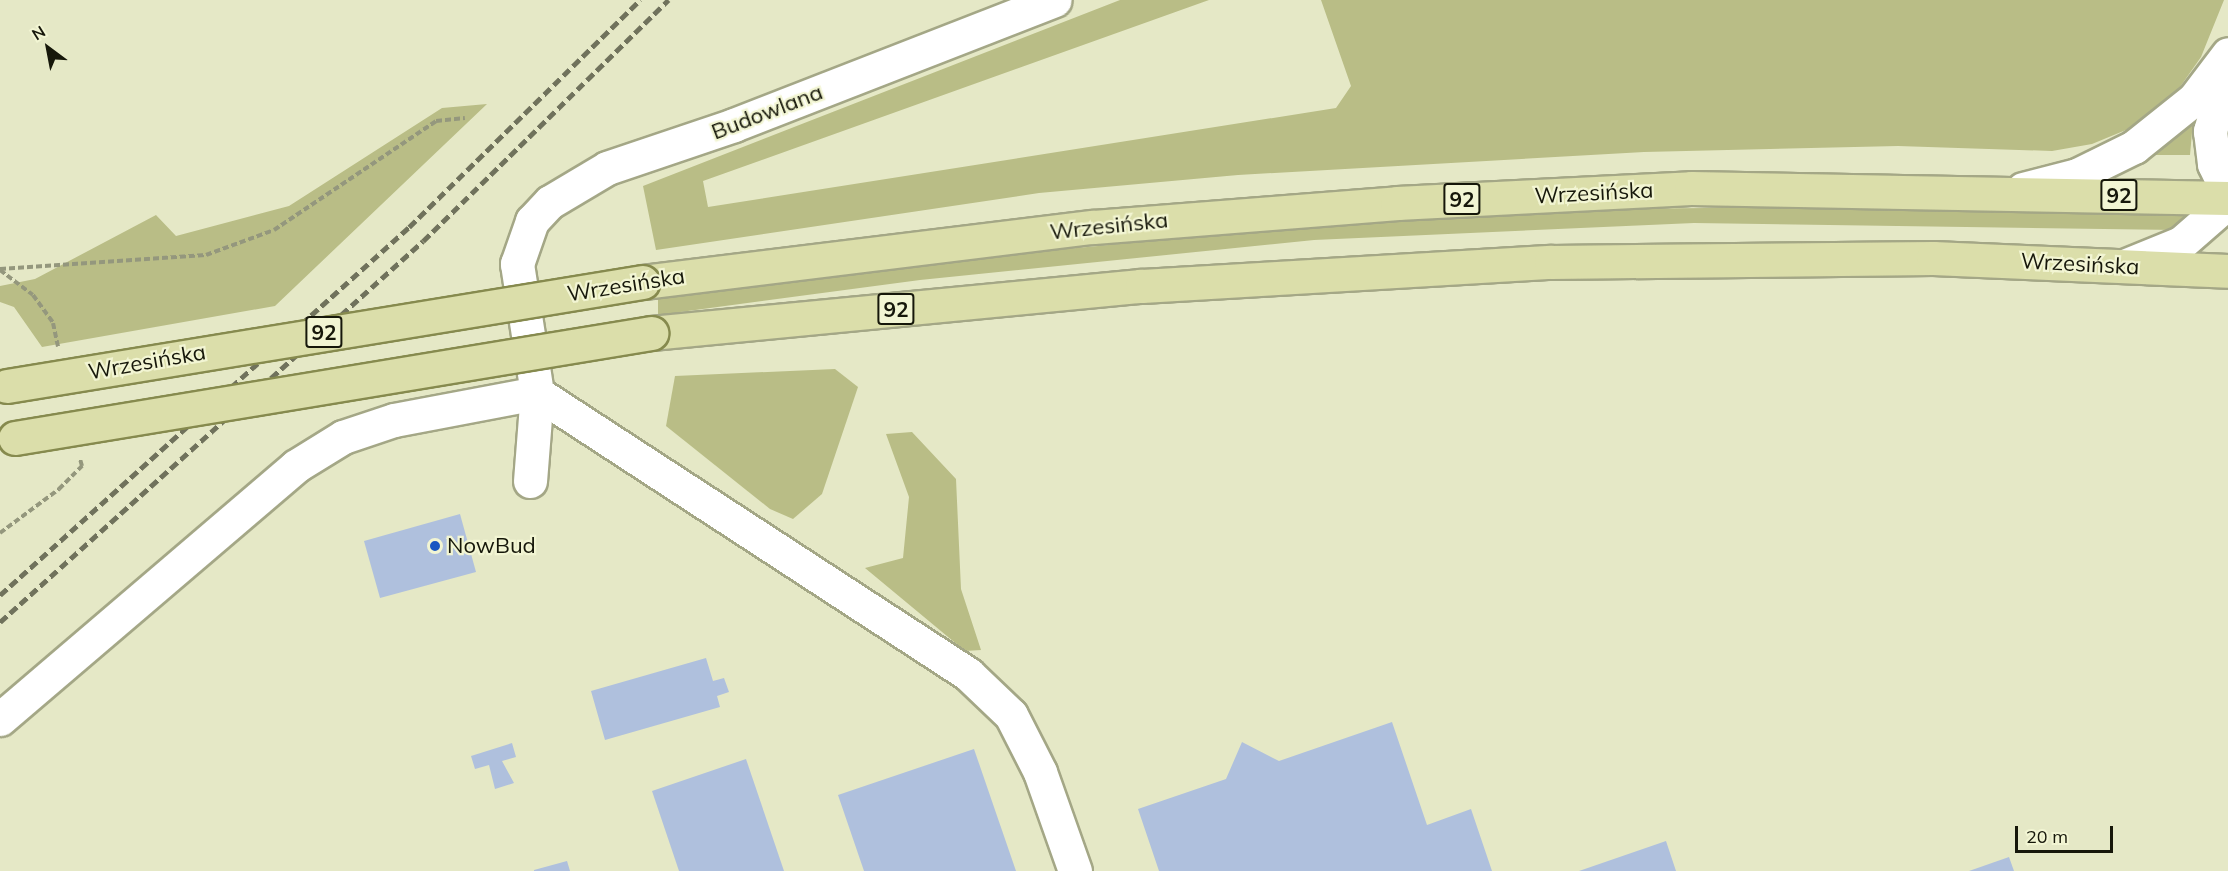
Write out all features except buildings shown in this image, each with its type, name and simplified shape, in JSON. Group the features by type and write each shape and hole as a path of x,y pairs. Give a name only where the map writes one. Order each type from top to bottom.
{"main road":[{"name":"Wrzesińska","path":"3,387 643,282 916,246 1280,210 1691,188 2009,192 2228,200"},
{"name":"Wrzesińska","path":"8,440 651,333 1142,286 1551,262 1934,258 2228,271"}],"street":[{"name":"Budowlana","path":"537,393 517,264 532,221 549,202 589,176 1055,0"},
{"path":"2009,192 2077,175 2134,147 2194,99 2228,54"},
{"path":"2228,69 2210,131 2214,164 2228,193"},
{"path":"2124,266 2181,243 2228,200"},
{"path":"530,481 537,393"},
{"path":"0,719 296,466 343,437 394,420 537,393 968,674 1011,715 1040,772 1075,871"}],"path":[{"path":"0,269 206,255 274,230 436,121 465,118"}],"green space":[{"path":"1120,0 1209,0 703,181 708,207 1336,108 1351,86 1321,0 2224,0 2201,57 2168,104 2138,125 2092,144 2052,151 1898,146 1644,152 1238,175 1039,193 656,250 643,186"},
{"path":"487,104 275,306 42,347 14,307 0,302 0,286 35,279 156,215 176,236 289,206 442,108"},
{"path":"2193,121 2190,155 2150,155"},
{"path":"1920,206 2193,216 2176,230 1694,223 1314,240 920,280 658,315 658,297 960,259 1308,226 1607,209"},
{"path":"835,369 858,387 822,494 793,519 770,509 666,426 675,376"},
{"path":"912,432 956,479 961,589 981,650 965,651 865,568 903,558 909,497 886,434"}],"railway":[{"path":"0,595 409,227 640,0"},
{"path":"0,622 423,241 668,0"}],"place":[{"name":"NowBud","path":"435,546"}]}
